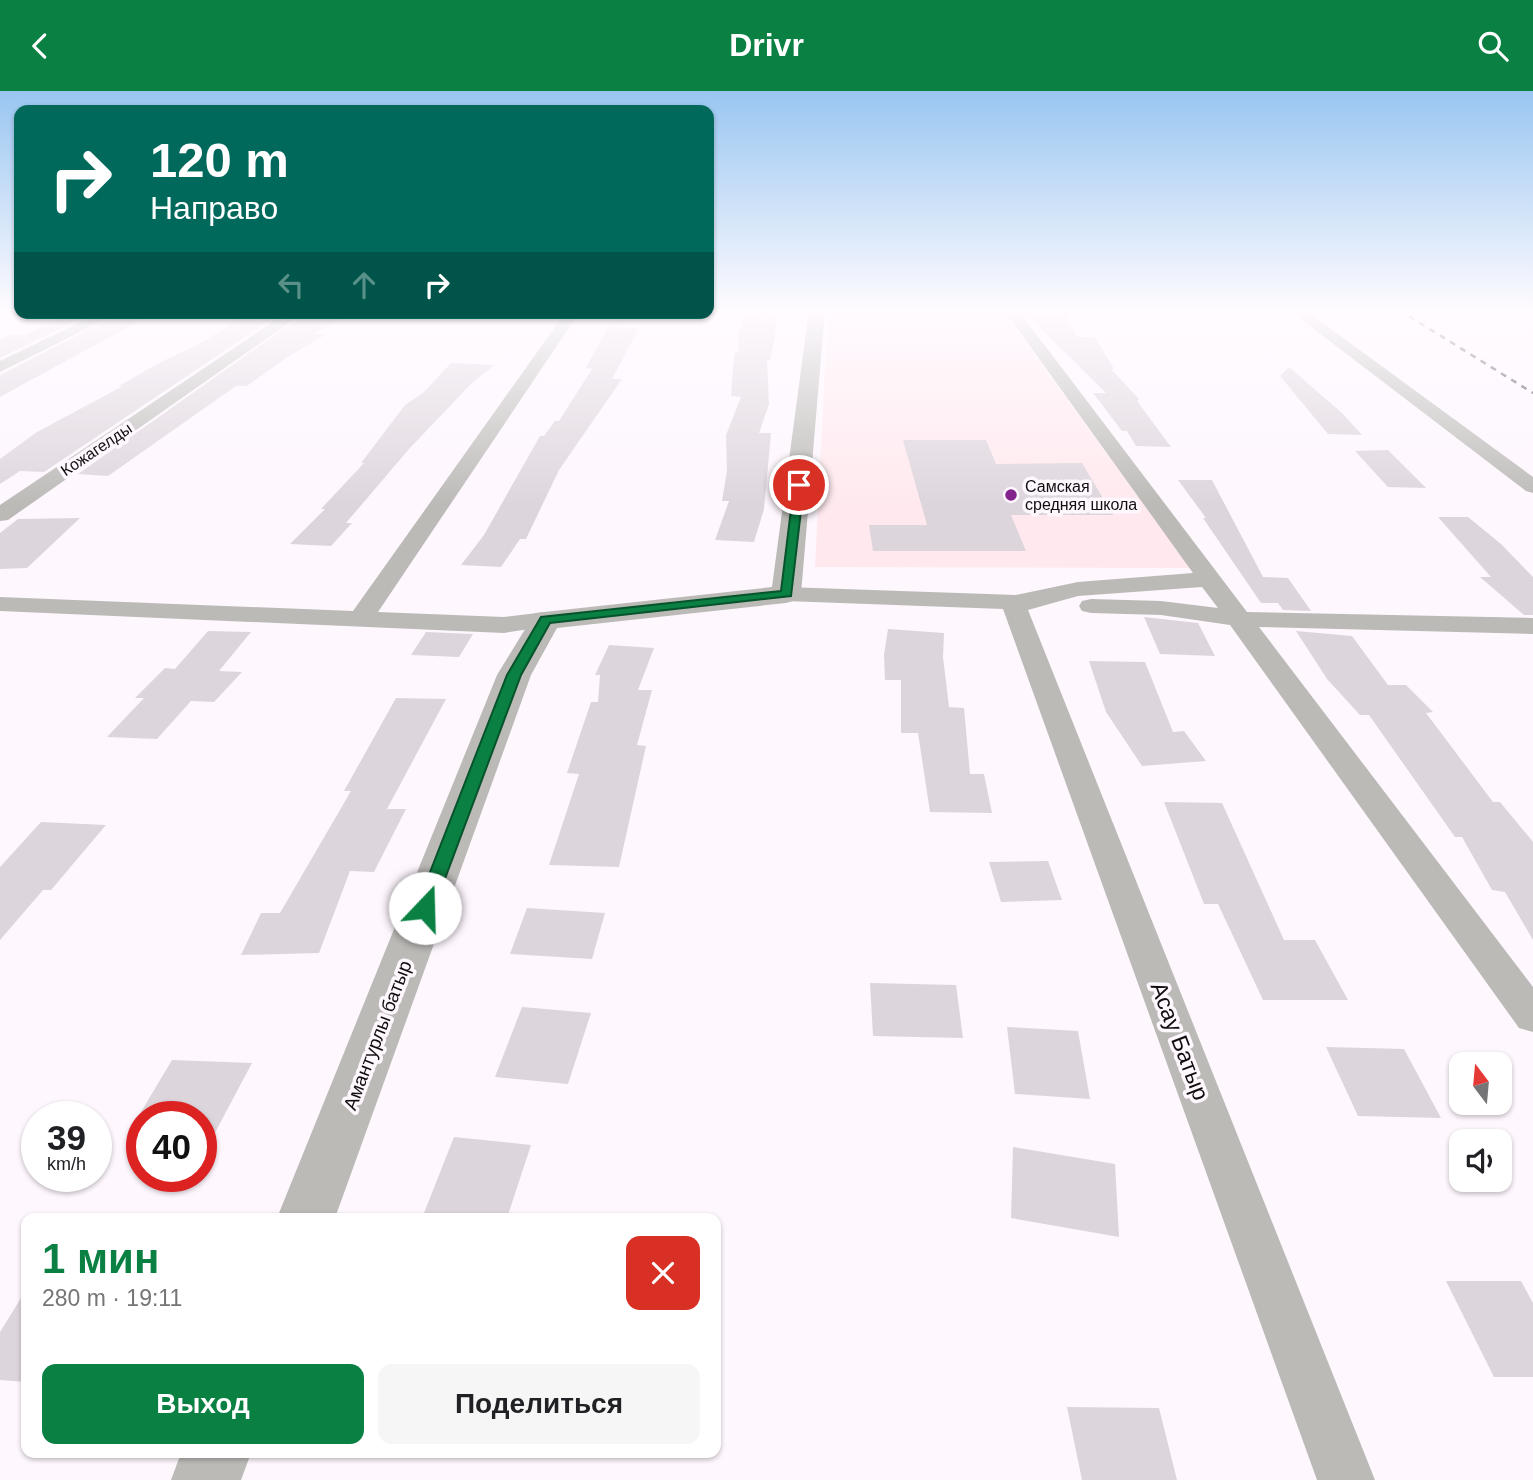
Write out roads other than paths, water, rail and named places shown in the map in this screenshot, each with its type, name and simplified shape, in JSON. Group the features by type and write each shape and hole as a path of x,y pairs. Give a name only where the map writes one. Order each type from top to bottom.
{"street":[{"name":"Кожагелды","path":"0,515 205,375"},
{"path":"361,618 529,375"},
{"path":"786,594 810,375"},
{"path":"1059,375 1533,1017"},
{"path":"1383,375 1533,487"},
{"path":"1013,603 1078,589 1210,579"},
{"path":"0,604 504,625 786,594 1161,608 1241,619 1533,626"},
{"name":"Асау Батыр","path":"1013,603 1346,1480"},
{"name":"Амантурлы батыр","path":"308,1213 514,675 545,620"},
{"path":"206,1480 214,1458"}],"railway":[{"path":"1504,375 1533,393"}],"place":[{"name":"Самская средняя школа","path":"1011,495"}]}
